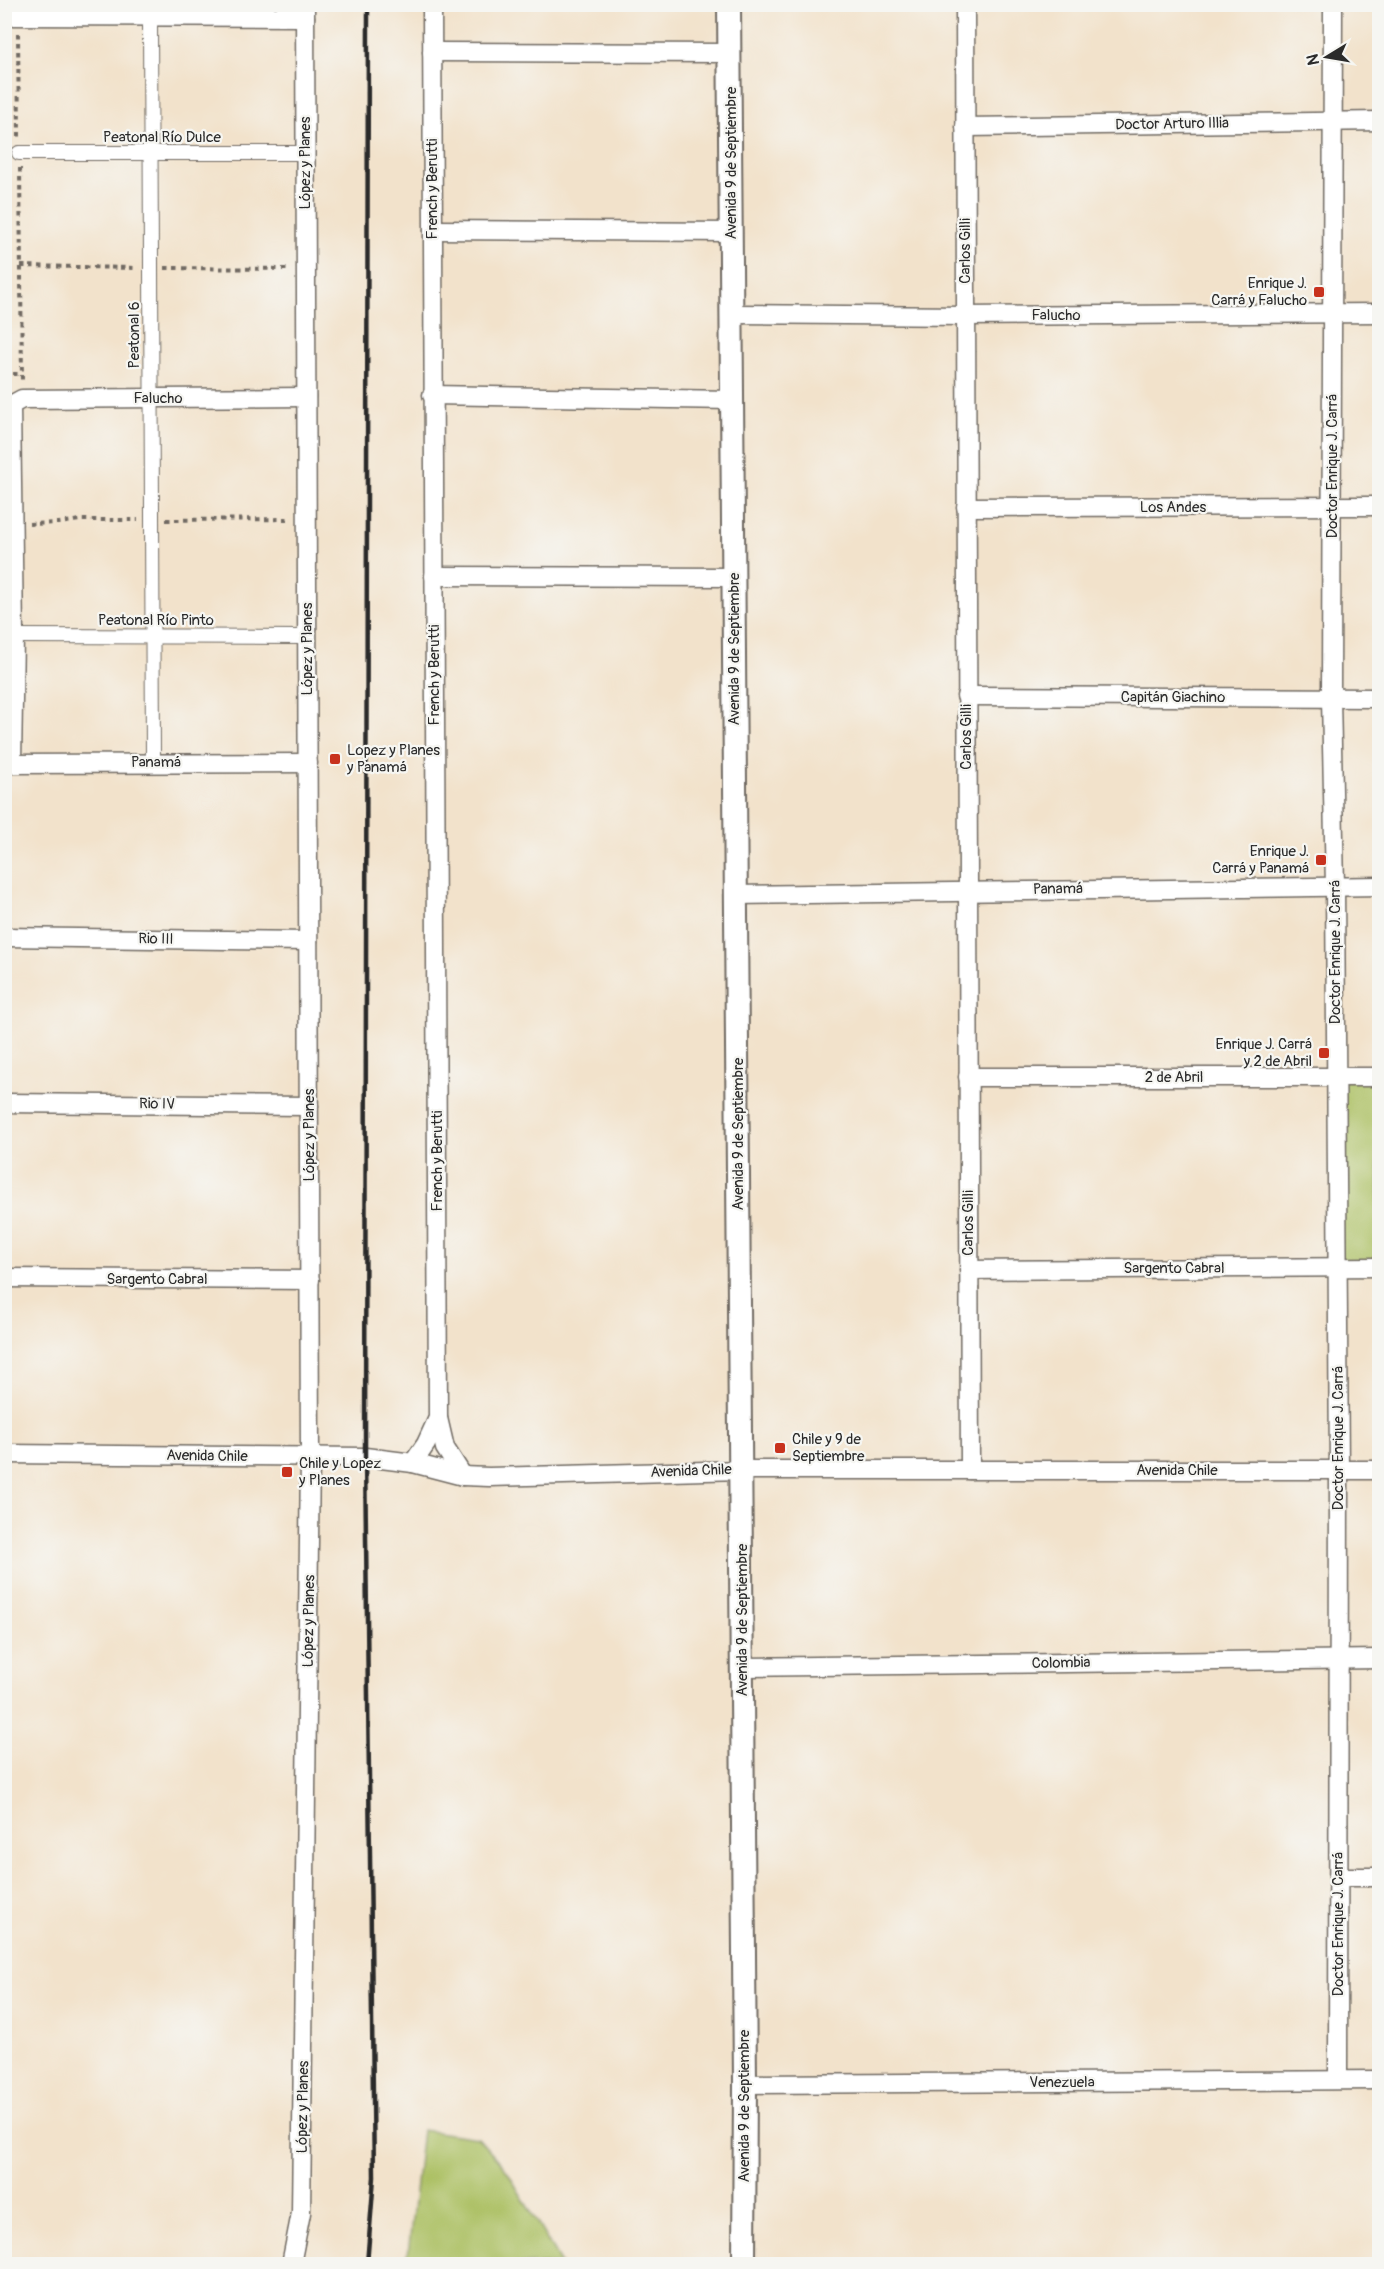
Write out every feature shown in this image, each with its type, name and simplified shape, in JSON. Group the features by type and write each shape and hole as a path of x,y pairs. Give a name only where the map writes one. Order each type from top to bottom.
{"street":[{"name":"French y Berutti","path":"432,4 438,1418 445,1448 463,1476"},
{"name":"Avenida 9 de Septiembre","path":"729,4 741,1470 744,2265"},
{"name":"Carlos Gilli","path":"965,4 970,1470"},
{"name":"Doctor Enrique J. Carrá","path":"1333,4 1331,698 1338,1267 1338,2079"},
{"path":"11,16 150,16 305,11"},
{"name":"López y Planes","path":"291,2265 301,2213 310,1457 305,11"},
{"name":"Peatonal 6","path":"150,16 153,762"},
{"path":"432,52 730,53"},
{"name":"Doctor Arturo Illia","path":"965,127 1380,121"},
{"name":"Peatonal Río Dulce","path":"19,153 305,153"},
{"path":"433,230 731,232"},
{"name":"Falucho","path":"732,314 966,316 1380,313"},
{"path":"432,395 732,400"},
{"name":"Falucho","path":"17,402 306,397"},
{"path":"8,764 9,636 17,402"},
{"name":"Los Andes","path":"966,507 1380,506"},
{"path":"434,576 734,577"},
{"name":"Peatonal Río Pinto","path":"9,636 307,637"},
{"name":"Capitán Giachino","path":"966,696 1380,698"},
{"name":"Panamá","path":"8,764 308,763"},
{"name":"Panamá","path":"736,895 1380,886"},
{"name":"Rio III","path":"4,937 308,941"},
{"name":"2 de Abril","path":"968,1077 1380,1077"},
{"name":"Rio IV","path":"4,1103 309,1106"},
{"name":"Sargento Cabral","path":"969,1270 1380,1267"},
{"name":"Sargento Cabral","path":"4,1278 310,1280"},
{"name":"French y Berutti","path":"413,1464 426,1444 438,1418"},
{"name":"Avenida Chile","path":"4,1454 365,1457 413,1464 463,1476 489,1477 741,1470 1380,1470"},
{"name":"Colombia","path":"742,1667 1380,1659"},
{"path":"1338,1877 1380,1877"},
{"name":"Venezuela","path":"745,2084 1380,2080"},
{"path":"744,2214 755,2265"}],"path":[{"path":"11,16 19,153 22,374 17,402"},
{"path":"4,374 22,374"}],"green space":[{"path":"1336,1077 1379,1077 1379,1267 1338,1267"},
{"path":"422,2130 478,2138 507,2171 561,2264 407,2264"}],"railway":[{"path":"367,2264 374,2177 365,1457 368,4"}],"place":[{"name":"Enrique J. Carrá y Falucho","path":"1319,292"},
{"name":"Lopez y Planes y Panamá","path":"335,759"},
{"name":"Enrique J. Carrá y Panamá","path":"1321,860"},
{"name":"Enrique J. Carrá y 2 de Abril","path":"1324,1053"},
{"name":"Chile y 9 de Septiembre","path":"780,1448"},
{"name":"Chile y Lopez y Planes","path":"287,1472"}]}
